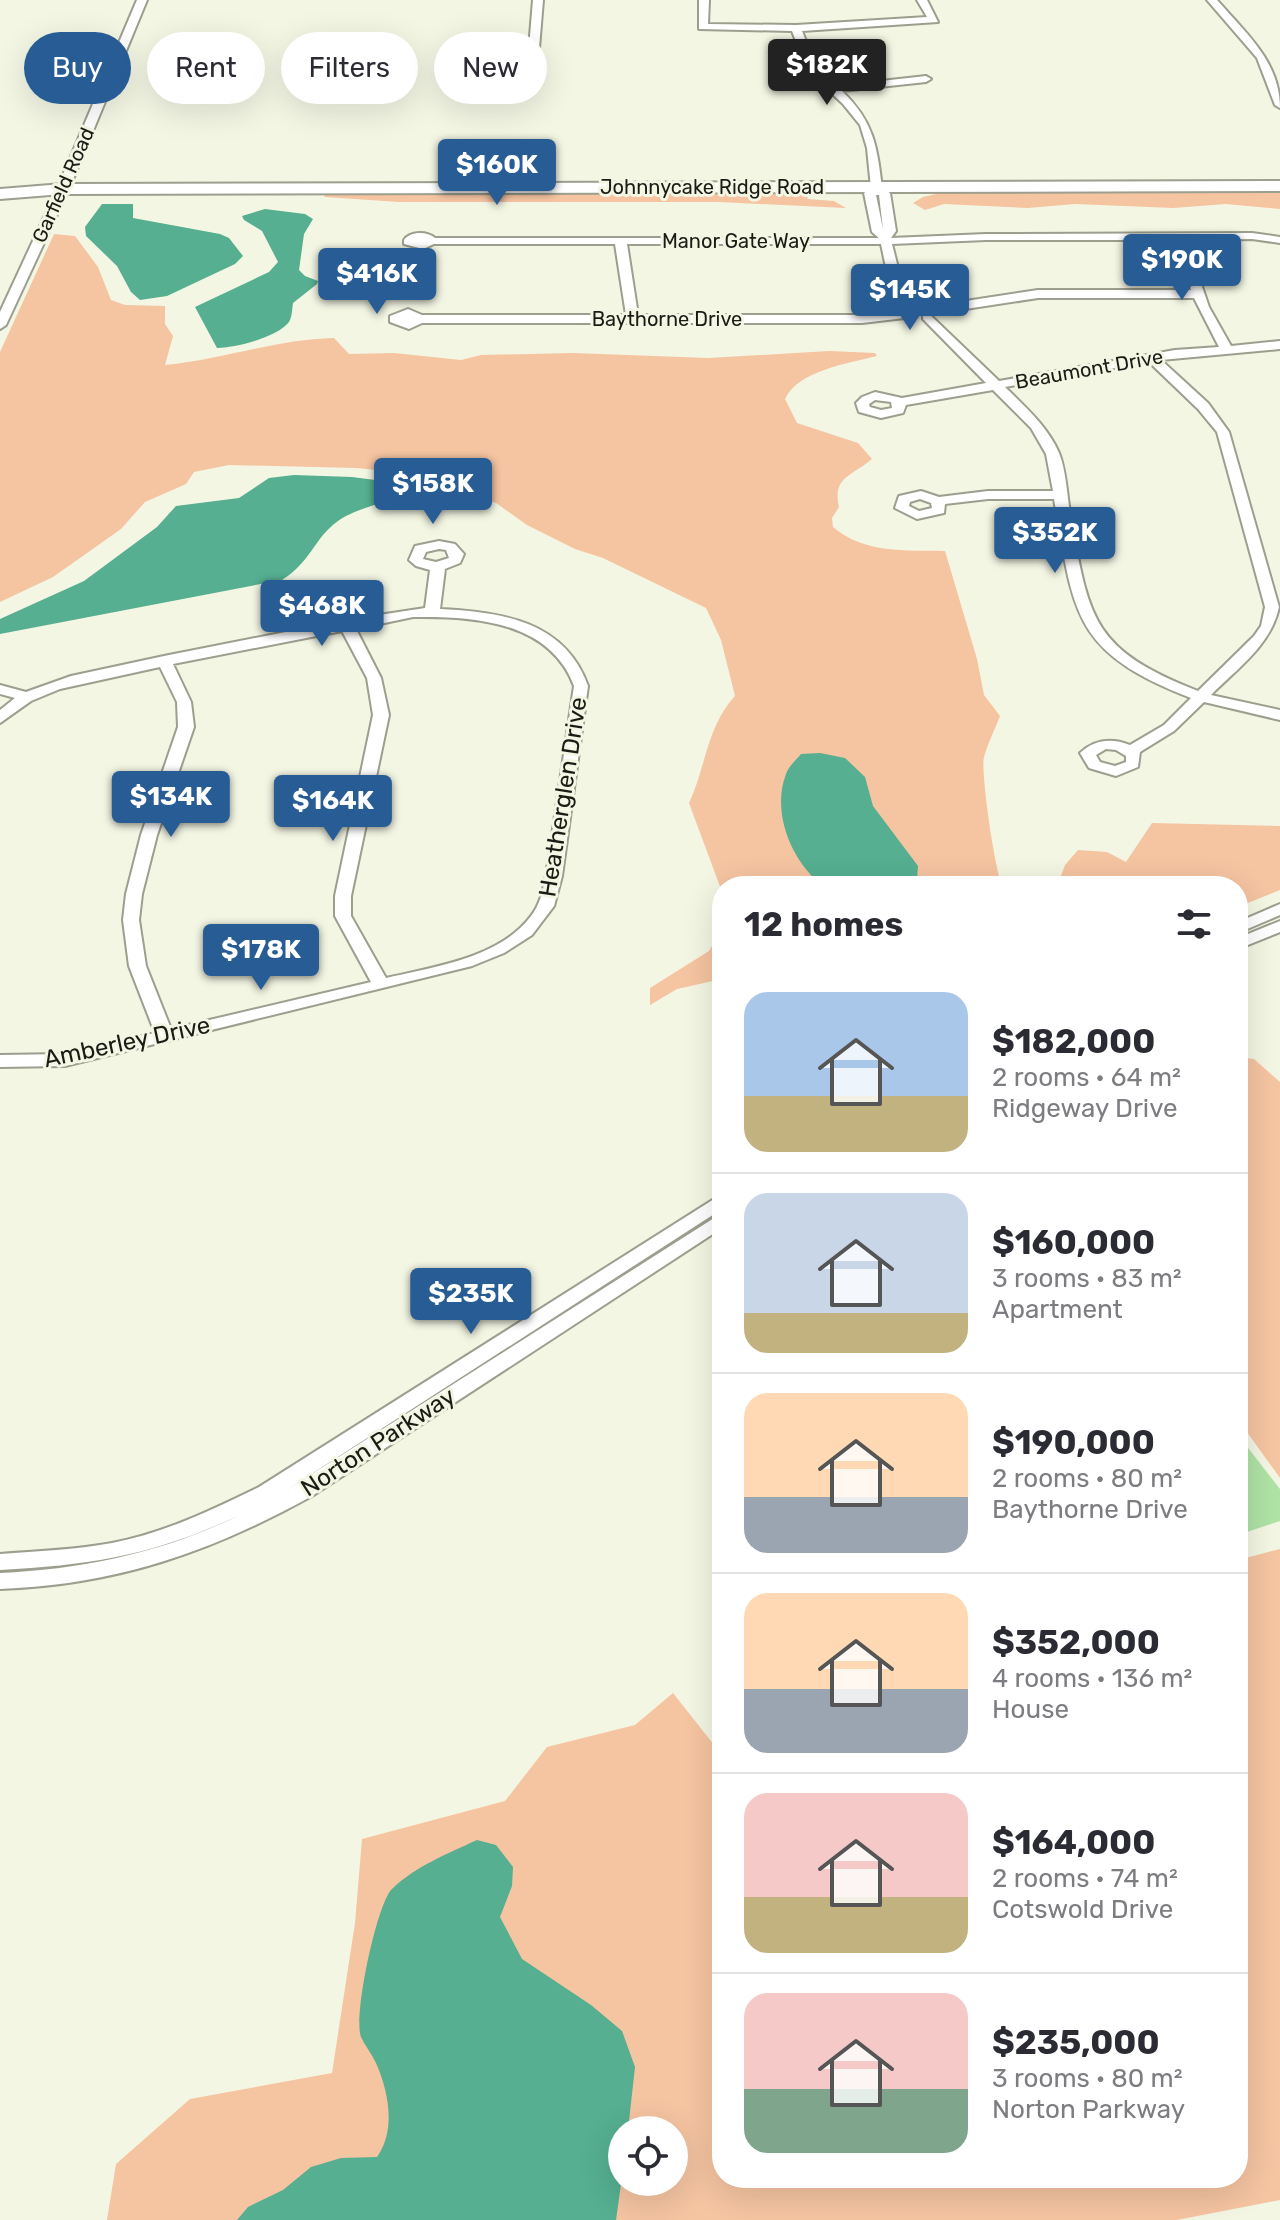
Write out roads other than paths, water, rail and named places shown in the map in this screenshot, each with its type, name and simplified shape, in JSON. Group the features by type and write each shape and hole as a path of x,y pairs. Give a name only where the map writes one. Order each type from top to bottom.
{"main road":[{"name":"Johnnycake Ridge Road","path":"0,194 63,189 1280,186"}],"street":[{"name":"Garfield Road","path":"0,325 63,189 142,0"},
{"path":"535,32 538,0"},
{"path":"704,0 703,27 796,28 934,20 922,0"},
{"path":"1212,0 1262,57 1280,105"},
{"path":"796,28 811,68 865,125 872,148 876,188 884,193 890,231 885,237 894,277 923,312 1047,441 1053,454 1080,602 1089,622 1104,640 1133,664 1201,697 1280,715"},
{"path":"833,89 926,79"},
{"name":"Manor Gate Way","path":"432,241 1252,236 1280,240"},
{"path":"1179,237 1207,316 1226,348"},
{"path":"621,241 632,319"},
{"name":"Baythorne Drive","path":"420,319 862,319 1038,294 1198,294"},
{"name":"Beaumont Drive","path":"900,402 1152,358 1226,348 1280,345"},
{"path":"1131,751 1169,728 1263,634 1269,622 1272,602 1223,432 1203,406 1152,358"},
{"path":"938,501 988,495 1060,495"},
{"path":"432,612 438,566"},
{"name":"Heatherglen Drive","path":"10,706 59,683 391,615 432,612 488,617 525,629 552,644 579,676 581,686 554,876 547,905 525,930"},
{"path":"346,624 374,678 381,715 342,907 347,925 381,985"},
{"path":"164,660 184,702 186,727 136,882 130,925 140,972 165,1036"},
{"path":"0,689 10,706"},
{"path":"1248,923 1280,909"},
{"path":"1248,940 1280,926"},
{"name":"Amberley Drive","path":"0,1061 65,1060 381,985 478,958 525,930"},
{"name":"Norton Parkway","path":"0,1562 93,1555 138,1544 193,1527 254,1499 712,1206"},
{"name":"Norton Parkway","path":"0,1581 56,1579 132,1566 208,1541 257,1518 305,1490 712,1225"}]}
